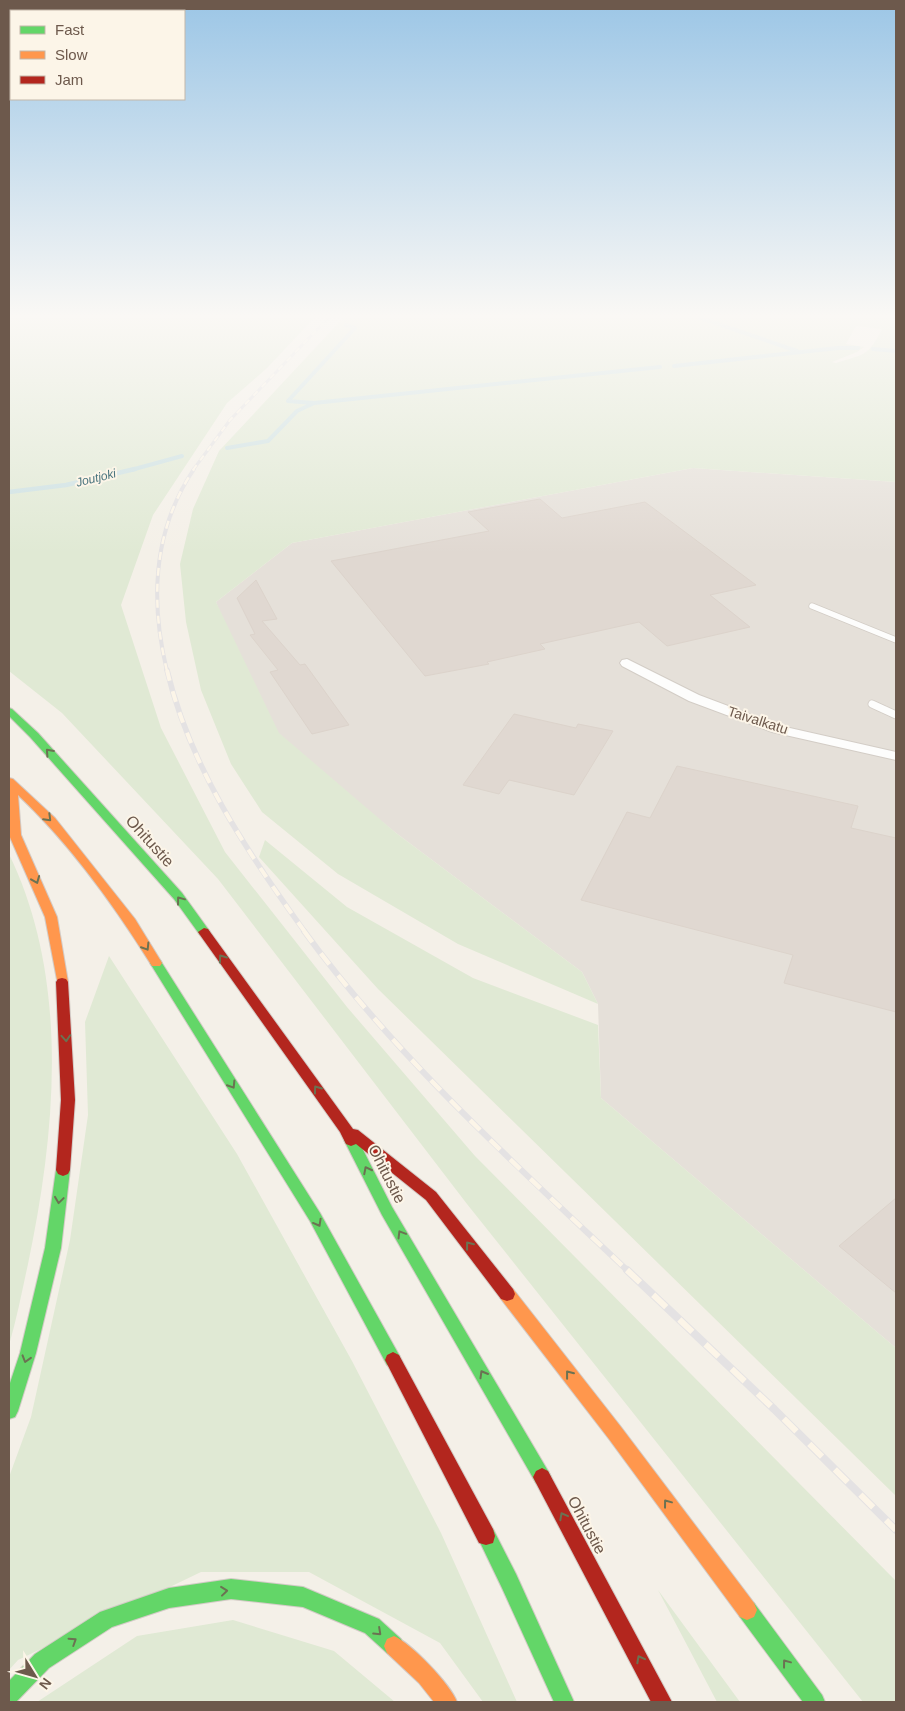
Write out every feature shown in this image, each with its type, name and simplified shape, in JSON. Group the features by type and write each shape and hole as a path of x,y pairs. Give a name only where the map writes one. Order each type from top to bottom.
{"highway":[{"name":"Ohitustie","path":"9,711 34,736 178,896 346,1129 387,1211 548,1487 662,1702"},
{"path":"9,1411 28,1353 53,1248 68,1134 67,1041 60,971 51,917 15,835 10,783"},
{"path":"10,783 51,820 130,922 314,1217 410,1390 505,1572 564,1702"},
{"path":"346,1129 430,1196 615,1433 815,1702"},
{"path":"9,1694 42,1661 107,1618 169,1598 232,1589 303,1597 372,1626 426,1676 447,1702"}],"street":[{"name":"Taivalkatu","path":"627,663 694,698 777,728 896,756"}],"lane":[{"path":"812,606 896,640"},
{"path":"872,704 896,715"}],"shaded area":[{"path":"693,468 896,482 896,1348 601,1098 598,1004 582,972 396,833 261,723 216,602 292,543"}],"green space":[{"path":"9,395 236,395 227,403 153,515 121,605 161,728 225,852 347,1007 475,1156 896,1581 896,1702 863,1702 467,1204 218,879 62,713 9,671"},
{"path":"271,395 896,395 896,482 693,468 292,543 216,602 279,733 396,833 582,972 598,1004 458,944 338,874 262,812 231,764 201,690 186,622 180,564 193,509 219,451"},
{"path":"265,840 347,907 473,978 598,1025 601,1098 896,1348 896,1496 378,989 259,857"},
{"path":"9,854 28,902 42,953 49,1004 52,1056 50,1109 38,1213 9,1345"},
{"path":"109,956 237,1154 352,1361 441,1533 517,1702 483,1702 440,1643 309,1572 201,1572 18,1660 9,1670 9,1477 31,1417 70,1240 88,1115 85,1022"},
{"path":"658,1590 740,1702 717,1702"},
{"path":"233,1620 334,1651 395,1702 37,1702 137,1636"}],"building":[{"path":"540,499 562,518 645,502 756,585 710,595 750,627 667,646 639,622 540,644 545,649 487,662 489,664 425,676 331,561 489,531 468,512"},
{"path":"256,580 277,619 262,621 300,665 305,664 349,725 312,734 270,672 278,670 250,635 255,634 237,598"},
{"path":"514,714 576,728 578,724 613,731 574,795 509,780 499,794 463,785"},
{"path":"677,766 858,806 851,828 896,838 896,1012 784,983 793,955 581,900 627,812 650,818"},
{"path":"896,1198 896,1293 839,1246"}],"waterway":[{"name":"Joutjoki","path":"294,395 288,401 314,403 392,395"},
{"name":"Joutjoki","path":"227,448 268,441 297,411 312,404"},
{"name":"Joutjoki","path":"133,470 182,456"},
{"name":"Joutjoki","path":"9,492 66,485 133,470"}],"railway":[{"path":"193,470 230,420 254,395"},
{"path":"167,671 158,618 157,592 159,567 163,541 170,516 180,492 194,469"},
{"path":"167,670 177,706 205,774 242,840 305,932"},
{"path":"304,931 340,977 417,1066 500,1150 628,1271"},
{"path":"627,1270 774,1409 896,1530"}],"traffic: fast":[{"path":"9,711 34,735 178,896 204,932"},
{"path":"156,963 315,1217 393,1360"},
{"path":"351,1140 387,1211 542,1477"},
{"path":"9,1411 28,1353 53,1248 63,1170"},
{"path":"486,1536 509,1581 564,1702"},
{"path":"9,1695 42,1661 107,1619 169,1598 231,1589 303,1597 372,1626 394,1646"},
{"path":"747,1610 815,1702"}],"traffic: slow":[{"path":"9,781 51,820 131,922 156,963"},
{"path":"12,785 15,835 51,917 62,982"},
{"path":"507,1294 615,1433 747,1610"},
{"path":"394,1646 426,1676 447,1702"}],"traffic: jam":[{"path":"204,932 346,1129 351,1140"},
{"path":"62,982 68,1100 63,1170"},
{"path":"353,1134 431,1196 507,1294"},
{"path":"393,1360 486,1536"},
{"path":"542,1477 662,1702"}]}
